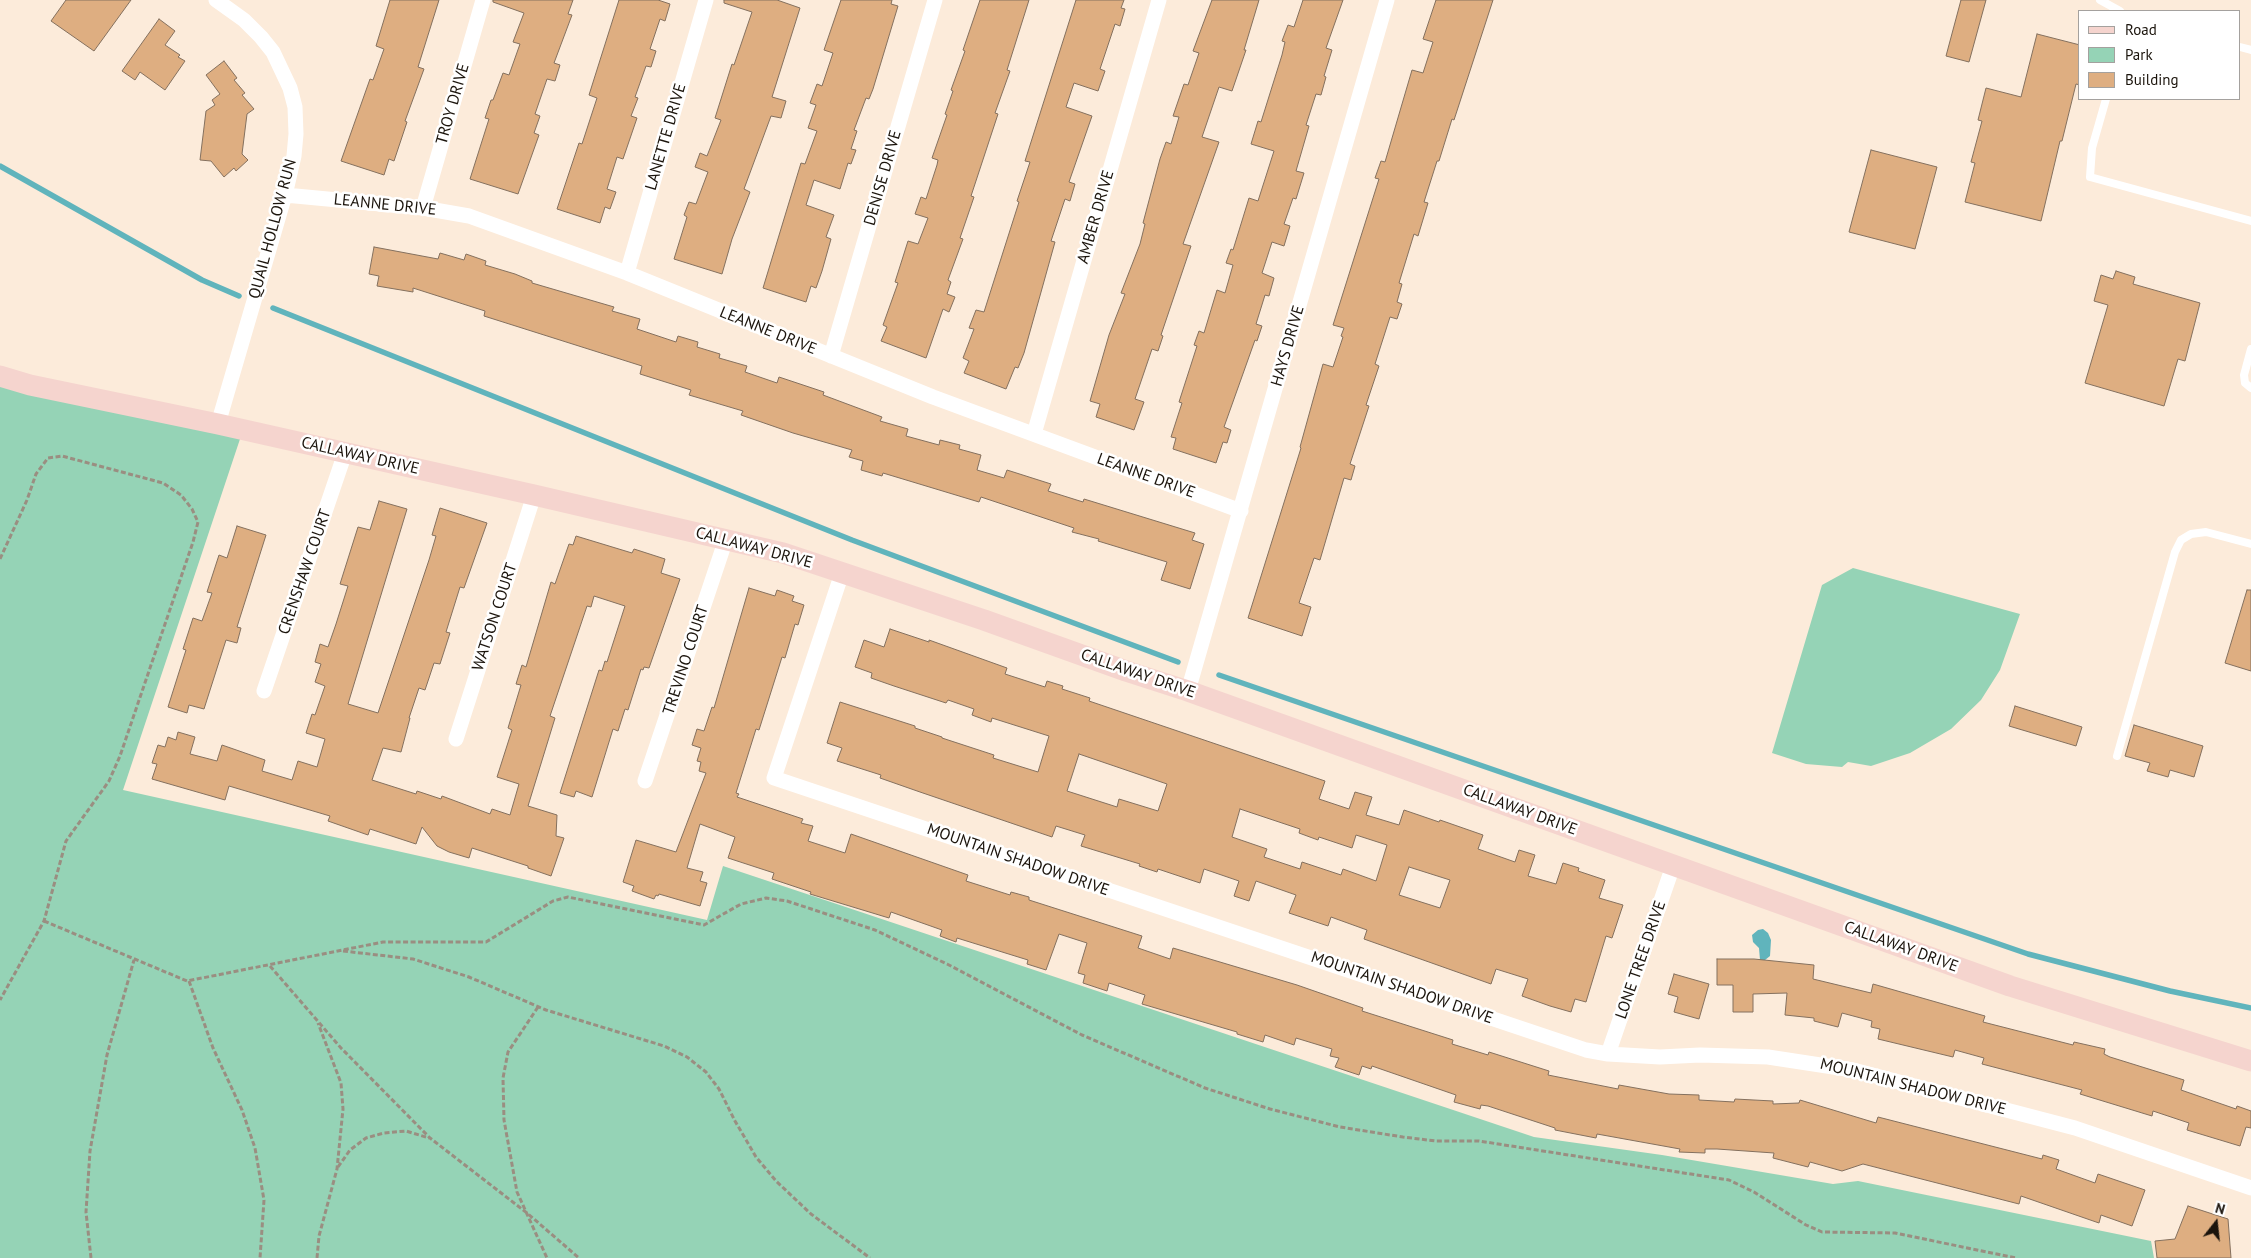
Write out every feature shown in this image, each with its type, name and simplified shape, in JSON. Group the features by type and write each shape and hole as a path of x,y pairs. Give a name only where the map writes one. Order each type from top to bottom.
{"street":[{"name":"QUAIL HOLLOW RUN","path":"216,0 244,20 262,37 273,52 290,88 295,107 296,134 294,156 285,195 218,424"},
{"name":"TROY DRIVE","path":"423,208 483,0"},
{"name":"LANETTE DRIVE","path":"627,273 706,0"},
{"name":"DENISE DRIVE","path":"831,356 935,0"},
{"name":"AMBER DRIVE","path":"1034,434 1159,0"},
{"name":"HAYS DRIVE","path":"1188,691 1387,0"},
{"name":"LEANNE DRIVE","path":"285,195 423,208 469,216 627,273 831,356 1241,511"},
{"name":"CALLAWAY DRIVE","path":"0,376 118,404 218,424 534,495 783,553 1188,691 2010,986 2251,1062"},
{"name":"CRENSHAW COURT","path":"264,691 345,453"},
{"name":"WATSON COURT","path":"456,739 534,495"},
{"name":"TREVINO COURT","path":"645,781 726,539"},
{"name":"MOUNTAIN SHADOW DRIVE","path":"842,573 774,778 1586,1050 1608,1054 1768,1057 1853,1070 2075,1128 2251,1188"},
{"name":"LONE TREE DRIVE","path":"1608,1054 1674,866"}],"lane":[{"path":"2100,0 2118,10"},
{"path":"2106,100 2092,148 2090,177 2251,221"},
{"path":"2251,349 2244,375 2245,383 2251,388"},
{"path":"2117,756 2175,552 2181,540 2191,534 2206,532 2251,544"}],"path":[{"path":"0,560 27,500 36,474 48,458 62,456 163,483 180,495 192,509 198,522 193,542 120,756 109,782 66,841 44,921 0,1000"},
{"path":"44,921 134,960 189,980 270,966 383,942 486,942 553,901 568,897 704,925 741,904 766,898 787,901 875,930 947,964 1082,1035 1205,1088 1270,1109 1340,1127 1403,1137 1436,1141 1479,1141 1700,1174 1729,1180 1754,1192 1806,1225 1822,1232 1895,1233 2016,1258"},
{"path":"340,951 413,959 469,977 538,1007 664,1046 687,1057 706,1072 719,1089 735,1122 756,1157 776,1181 811,1214 870,1258"},
{"path":"91,1258 86,1212 90,1151 107,1055 134,960"},
{"path":"270,966 341,1048 430,1138 527,1213 579,1258"},
{"path":"189,980 213,1048 242,1110 255,1148 264,1200 260,1258"},
{"path":"538,1007 508,1052 503,1078 504,1120 518,1192 547,1258"},
{"path":"317,1020 341,1083 343,1109 336,1169 319,1236 318,1258"},
{"path":"336,1169 350,1150 366,1138 384,1132 406,1132 430,1138"}],"green space":[{"path":"0,376 243,430 123,790 707,920 723,866 1534,1137 1662,1155 1833,1184 1858,1181 2151,1241 2154,1258 0,1258"},
{"path":"1853,568 2020,614 2000,670 1981,700 1951,729 1910,753 1871,766 1848,762 1842,767 1806,764 1772,753 1822,585"}],"water":[{"path":"1763,929 1768,933 1771,940 1770,956 1765,960 1760,960 1759,948 1753,942 1752,935 1758,930"}],"building":[{"path":"66,0 131,0 94,51 51,21"},
{"path":"390,0 439,0 418,67 424,69 405,121 407,122 394,161 389,159 384,175 341,161 370,79 373,80 384,49 376,46"},
{"path":"493,0 573,0 568,14 572,15 554,63 560,65 555,81 547,79 535,114 540,116 534,133 539,135 518,194 470,179 489,119 485,118 491,100 493,100 503,73 509,75 520,44 513,42 524,13 493,2"},
{"path":"619,0 658,0 670,4 665,21 660,19 650,49 656,51 651,67 646,66 635,97 638,98 631,116 637,118 623,159 617,157 607,189 616,192 610,209 605,207 600,223 557,209 579,143 582,144 597,98 589,95"},
{"path":"724,0 777,0 800,8 772,97 786,101 781,118 771,116 744,189 750,192 732,239 722,274 674,259 687,217 684,215 689,202 696,204 708,172 695,167 700,153 707,156 721,120 715,118 732,64 734,65 752,12 724,3"},
{"path":"841,0 892,0 891,4 898,6 873,89 869,99 866,98 854,130 857,131 851,149 856,150 851,164 848,163 840,189 814,180 806,205 834,215 826,237 831,239 822,271 816,288 811,286 806,302 763,288 801,163 805,164 817,131 808,128 816,105 810,103 817,84 822,86 833,53 824,50"},
{"path":"980,0 1029,0 1007,70 1010,71 995,113 998,114 971,196 974,197 960,238 963,239 948,280 951,282 947,294 955,297 949,312 943,309 926,358 881,341 887,327 883,325 898,283 895,282 908,241 918,244 928,218 915,214 921,197 926,199 937,165 938,160 932,158 947,115 945,114 953,91 951,90"},
{"path":"1076,0 1124,0 1121,8 1125,9 1120,26 1115,24 1100,69 1105,71 1098,91 1074,83 1066,107 1092,116 1069,182 1075,184 1070,201 1065,199 1051,241 1055,242 1024,353 1018,368 1015,367 1006,389 964,373 969,361 963,358 974,329 969,328 976,310 984,312 1019,202 1017,201 1030,162 1025,161"},
{"path":"1212,0 1259,0 1244,50 1246,50 1232,91 1219,87 1202,137 1219,142 1183,244 1191,246 1161,335 1163,336 1158,351 1152,349 1135,399 1144,402 1134,430 1096,417 1100,404 1090,401 1109,335 1125,294 1121,293 1140,244 1145,224 1143,223 1160,159 1166,142 1171,144 1179,117 1173,116 1184,84 1188,85 1199,53 1193,51"},
{"path":"1303,0 1343,0 1326,48 1332,50 1324,76 1326,77 1321,95 1316,94 1306,125 1309,126 1296,171 1304,173 1296,199 1293,198 1284,224 1290,226 1284,246 1272,242 1262,273 1274,278 1269,296 1265,295 1256,324 1262,326 1257,341 1255,340 1224,427 1231,430 1227,443 1223,442 1216,463 1173,449 1176,438 1171,437 1182,403 1179,402 1197,346 1194,345 1199,331 1204,333 1217,290 1225,293 1233,265 1226,263 1231,249 1233,250 1249,198 1258,201 1274,151 1251,144 1258,121 1261,122 1282,55 1285,42 1282,41 1288,25 1294,27"},
{"path":"1436,0 1493,0 1454,120 1452,119 1439,161 1437,161 1424,202 1428,203 1418,236 1414,234 1399,283 1402,284 1397,302 1402,304 1397,319 1390,317 1375,364 1379,366 1366,405 1369,406 1350,464 1355,466 1351,480 1344,478 1320,560 1314,558 1299,603 1311,607 1302,636 1248,618 1301,448 1323,364 1333,367 1343,337 1341,336 1344,328 1333,325 1379,179 1375,178 1381,161 1385,162 1412,70 1423,73 1433,42 1423,39"},
{"path":"1961,0 1986,0 1969,62 1946,56"},
{"path":"159,19 175,31 165,45 180,55 178,57 185,61 165,90 140,72 135,80 122,71"},
{"path":"2037,34 2078,44 2078,84 2076,84 2062,141 2060,141 2041,221 1965,202 1975,163 1971,162 1982,121 1978,120 1986,88 2021,97"},
{"path":"224,61 237,78 234,80 245,93 242,95 254,109 247,114 242,154 248,160 236,171 234,168 224,177 211,161 200,160 206,111 215,105 212,100 220,94 206,75"},
{"path":"1871,150 1937,167 1915,249 1849,232"},
{"path":"374,247 438,259 440,253 464,260 466,254 486,261 485,265 515,274 532,281 532,283 614,307 612,311 640,319 637,329 676,342 678,336 698,342 697,347 720,354 719,358 747,366 745,372 777,383 779,377 824,392 823,395 882,417 880,421 908,429 906,436 939,445 940,440 960,445 959,449 981,455 977,470 1004,478 1007,470 1051,484 1048,491 1083,502 1084,499 1195,533 1192,540 1204,544 1190,589 1161,580 1167,562 1072,532 1074,528 981,497 979,502 883,473 882,476 861,470 863,461 849,457 852,450 793,433 741,415 743,411 689,395 691,390 640,374 642,366 484,316 485,311 413,288 413,292 377,286 379,276 369,274"},
{"path":"2116,271 2135,277 2133,284 2200,303 2185,361 2178,359 2164,406 2085,383 2108,305 2094,301 2101,275 2113,279"},
{"path":"379,501 407,509 348,704 378,713 429,560 436,536 432,535 440,508 487,523 464,588 460,587 446,632 450,633 440,664 434,663 425,690 419,688 409,718 401,752 383,748 372,780 416,794 417,791 441,799 442,796 490,814 492,809 510,815 519,784 497,777 512,730 508,728 521,685 516,684 522,665 526,667 551,582 555,584 569,544 573,545 576,536 632,553 634,549 665,559 661,573 680,579 649,668 644,667 643,670 641,669 628,710 625,709 618,731 613,729 592,797 576,791 574,797 560,793 599,670 602,671 605,661 607,662 625,606 594,596 591,607 587,606 550,716 555,718 528,806 557,815 556,836 564,838 551,876 528,868 528,866 472,848 469,858 449,852 437,846 422,827 416,844 370,829 368,835 328,821 330,816 229,786 225,800 152,779 157,764 152,763 158,745 165,747 168,737 176,740 178,732 195,737 190,754 217,761 222,745 265,760 262,771 292,780 298,761 317,767 325,739 306,733 312,714 315,715 325,686 315,682 321,664 315,662 320,644 328,647 336,624 348,586 340,584 358,527 370,530"},
{"path":"237,526 266,535 237,627 241,628 237,643 226,640 204,709 189,705 187,713 168,707 186,650 183,649 193,618 202,621 212,593 207,592 219,555 227,558"},
{"path":"749,588 775,596 777,590 794,596 792,601 804,605 798,625 795,624 785,658 782,657 759,730 756,729 736,793 739,794 737,797 803,819 801,823 813,826 808,841 845,853 851,834 968,875 966,881 1010,895 1011,892 1029,897 1029,900 1142,936 1138,948 1170,959 1173,948 1297,985 1363,1008 1362,1011 1453,1040 1452,1044 1488,1055 1489,1052 1549,1071 1548,1075 1618,1089 1619,1085 1669,1094 1699,1095 1699,1100 1734,1102 1735,1099 1773,1101 1773,1104 1799,1103 1800,1100 1876,1123 1878,1117 2042,1159 2043,1155 2059,1160 2056,1169 2095,1183 2098,1174 2145,1190 2132,1226 2101,1215 2099,1223 2021,1196 2019,1204 1863,1164 1842,1171 1810,1162 1808,1167 1773,1158 1774,1153 1717,1149 1705,1149 1705,1153 1679,1152 1680,1149 1597,1134 1596,1138 1555,1130 1555,1128 1488,1106 1481,1105 1480,1109 1454,1102 1456,1095 1372,1066 1371,1069 1362,1066 1359,1075 1335,1067 1339,1058 1330,1056 1332,1049 1296,1038 1294,1045 1265,1035 1263,1042 1237,1034 1237,1032 1142,1004 1145,995 1109,983 1107,991 1083,983 1085,975 1078,973 1087,943 1059,934 1046,970 1027,964 1028,960 957,938 956,942 940,936 942,930 891,912 889,918 810,894 811,892 772,879 774,873 728,858 735,837 700,824 687,868 703,872 700,881 707,883 700,906 659,894 654,899 632,891 634,886 623,882 636,840 676,852 706,773 699,771 701,762 697,761 701,748 692,745 697,729 704,731 712,707 714,708"},
{"path":"2247,590 2251,590 2251,671 2225,663"},
{"path":"890,629 929,642 929,640 1007,668 1005,674 1045,687 1047,681 1063,686 1062,689 1090,698 1089,701 1325,781 1319,799 1349,809 1355,792 1372,797 1366,815 1399,825 1404,810 1483,835 1478,849 1515,862 1519,850 1535,855 1528,876 1556,884 1563,863 1579,868 1578,871 1605,880 1599,898 1623,905 1612,938 1606,936 1586,1002 1575,999 1571,1012 1550,1006 1522,996 1528,979 1496,969 1491,984 1364,939 1367,930 1331,917 1328,926 1289,913 1296,895 1256,881 1249,901 1234,896 1239,881 1204,869 1200,883 1158,869 1157,872 1139,866 1140,864 1081,846 1085,835 1056,826 1052,837 880,778 881,775 837,761 842,748 827,743 840,702 915,726 915,728 942,738 994,755 993,758 1038,772 1049,736 992,718 991,722 972,715 974,709 948,700 946,703 871,678 872,673 855,667 864,640 884,647","holes":["1079,754 1167,784 1158,811 1119,799 1117,807 1067,791","1240,809 1300,829 1299,833 1318,840 1319,837 1352,848 1356,835 1387,845 1376,881 1343,869 1341,875 1302,862 1300,869 1264,857 1267,849 1232,837","1409,867 1450,880 1440,908 1399,895"]},
{"path":"2015,706 2082,727 2076,746 2009,726"},
{"path":"2134,725 2203,746 2194,777 2170,770 2168,777 2147,771 2150,763 2125,756"},
{"path":"1717,959 1754,959 1814,965 1813,979 1871,993 1873,984 1985,1016 1983,1022 2073,1045 2074,1042 2105,1049 2104,1054 2110,1057 2184,1080 2181,1090 2236,1109 2237,1106 2251,1111 2251,1128 2246,1127 2240,1146 2187,1130 2189,1123 2153,1111 2152,1116 2080,1094 2082,1090 1982,1064 1984,1058 1955,1050 1953,1057 1878,1039 1880,1029 1871,1027 1872,1021 1842,1013 1838,1027 1814,1021 1814,1018 1785,1015 1787,993 1753,994 1753,1012 1733,1012 1733,985 1717,985"},
{"path":"1674,974 1709,984 1699,1019 1674,1012 1678,997 1668,994"},
{"path":"2188,1206 2228,1219 2231,1258 2157,1258 2155,1241 2175,1239"}],"waterway":[{"path":"0,166 202,280 239,296"},
{"path":"273,308 852,540 1178,662"},
{"path":"1219,675 2028,954 2170,991 2251,1008"}]}
